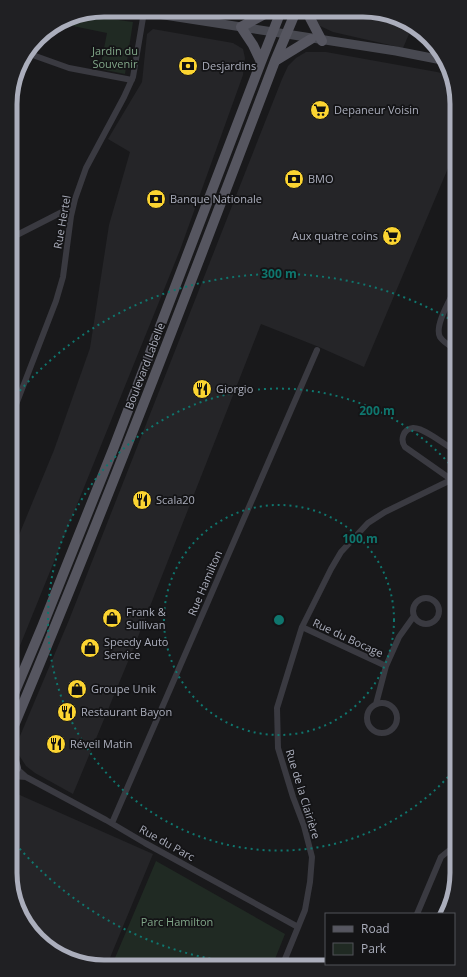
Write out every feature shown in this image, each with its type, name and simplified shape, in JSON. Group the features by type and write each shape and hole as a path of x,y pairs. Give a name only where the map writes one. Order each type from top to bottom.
{"main road":[{"path":"179,17 241,26 311,39 396,51 437,59"},
{"path":"241,26 258,17"},
{"name":"Boulevard Labelle","path":"17,685 45,620 114,447 279,17"},
{"name":"Boulevard Labelle","path":"17,708 25,699 128,445 294,17"},
{"path":"310,17 322,40"},
{"path":"241,26 253,45 261,62"},
{"path":"275,62 311,39"}],"street":[{"name":"Rue Hertel","path":"17,402 62,284 72,211 86,168 132,80 143,17"},
{"path":"32,55 73,69 132,80"},
{"path":"17,235 62,212 72,211"},
{"path":"450,299 438,329 440,337 450,346"},
{"name":"Rue Hamilton","path":"112,823 316,350"},
{"path":"450,449 421,429 413,428 406,431 403,436 402,443 405,447 450,476"},
{"name":"Rue de la Clairière","path":"285,960 305,910 310,882 312,857 304,826 292,797 278,748 277,708 302,627 341,552 368,524 385,512 450,481"},
{"path":"427,598 431,599 438,607 438,615 434,621 430,623 426,624 419,622 414,616 414,605 420,600 427,598"},
{"name":"Rue du Bocage","path":"376,704 386,666 399,637 414,616"},
{"name":"Rue du Bocage","path":"302,627 386,666"},
{"path":"17,696 25,699"},
{"path":"376,704 388,704 395,713 395,724 392,729 387,732 381,733 375,731 368,723 368,712 376,704"},
{"name":"Rue du Parc","path":"17,772 298,927"},
{"path":"417,913 441,857 450,850"}],"shaded area":[{"path":"314,17 369,17 391,22 410,31 403,48 333,32 320,26"},
{"path":"153,29 233,43 243,49 245,58 243,75 180,250 17,653 17,540 54,450 90,348 109,225 130,152 108,139 142,82 147,34"},
{"path":"306,52 326,52 444,74 449,92 450,104 450,163 364,367 261,324 134,647 73,794 35,773 26,766 17,752 20,736 69,620 282,79 288,66 296,58"},
{"path":"17,794 153,854 109,960 81,957 65,951 47,939 38,930 26,912 22,901 17,879"}],"green space":[{"name":"Jardin du Souvenir","path":"97,17 133,22 125,74 100,69 107,33 68,25"},
{"name":"Parc Hamilton","path":"156,861 285,934 275,960 114,960"}],"place":[{"name":"Desjardins","path":"188,66"},
{"name":"Depaneur Voisin","path":"320,110"},
{"name":"BMO","path":"294,179"},
{"name":"Banque Nationale","path":"156,199"},
{"name":"Aux quatre coins","path":"392,236"},
{"name":"Giorgio","path":"202,389"},
{"name":"Scala20","path":"142,500"},
{"name":"Frank & Sullivan","path":"112,618"},
{"name":"Speedy Auto Service","path":"90,648"},
{"name":"Groupe Unik","path":"77,689"},
{"name":"Restaurant Bayon","path":"67,712"},
{"name":"Réveil Matin","path":"56,744"}]}
